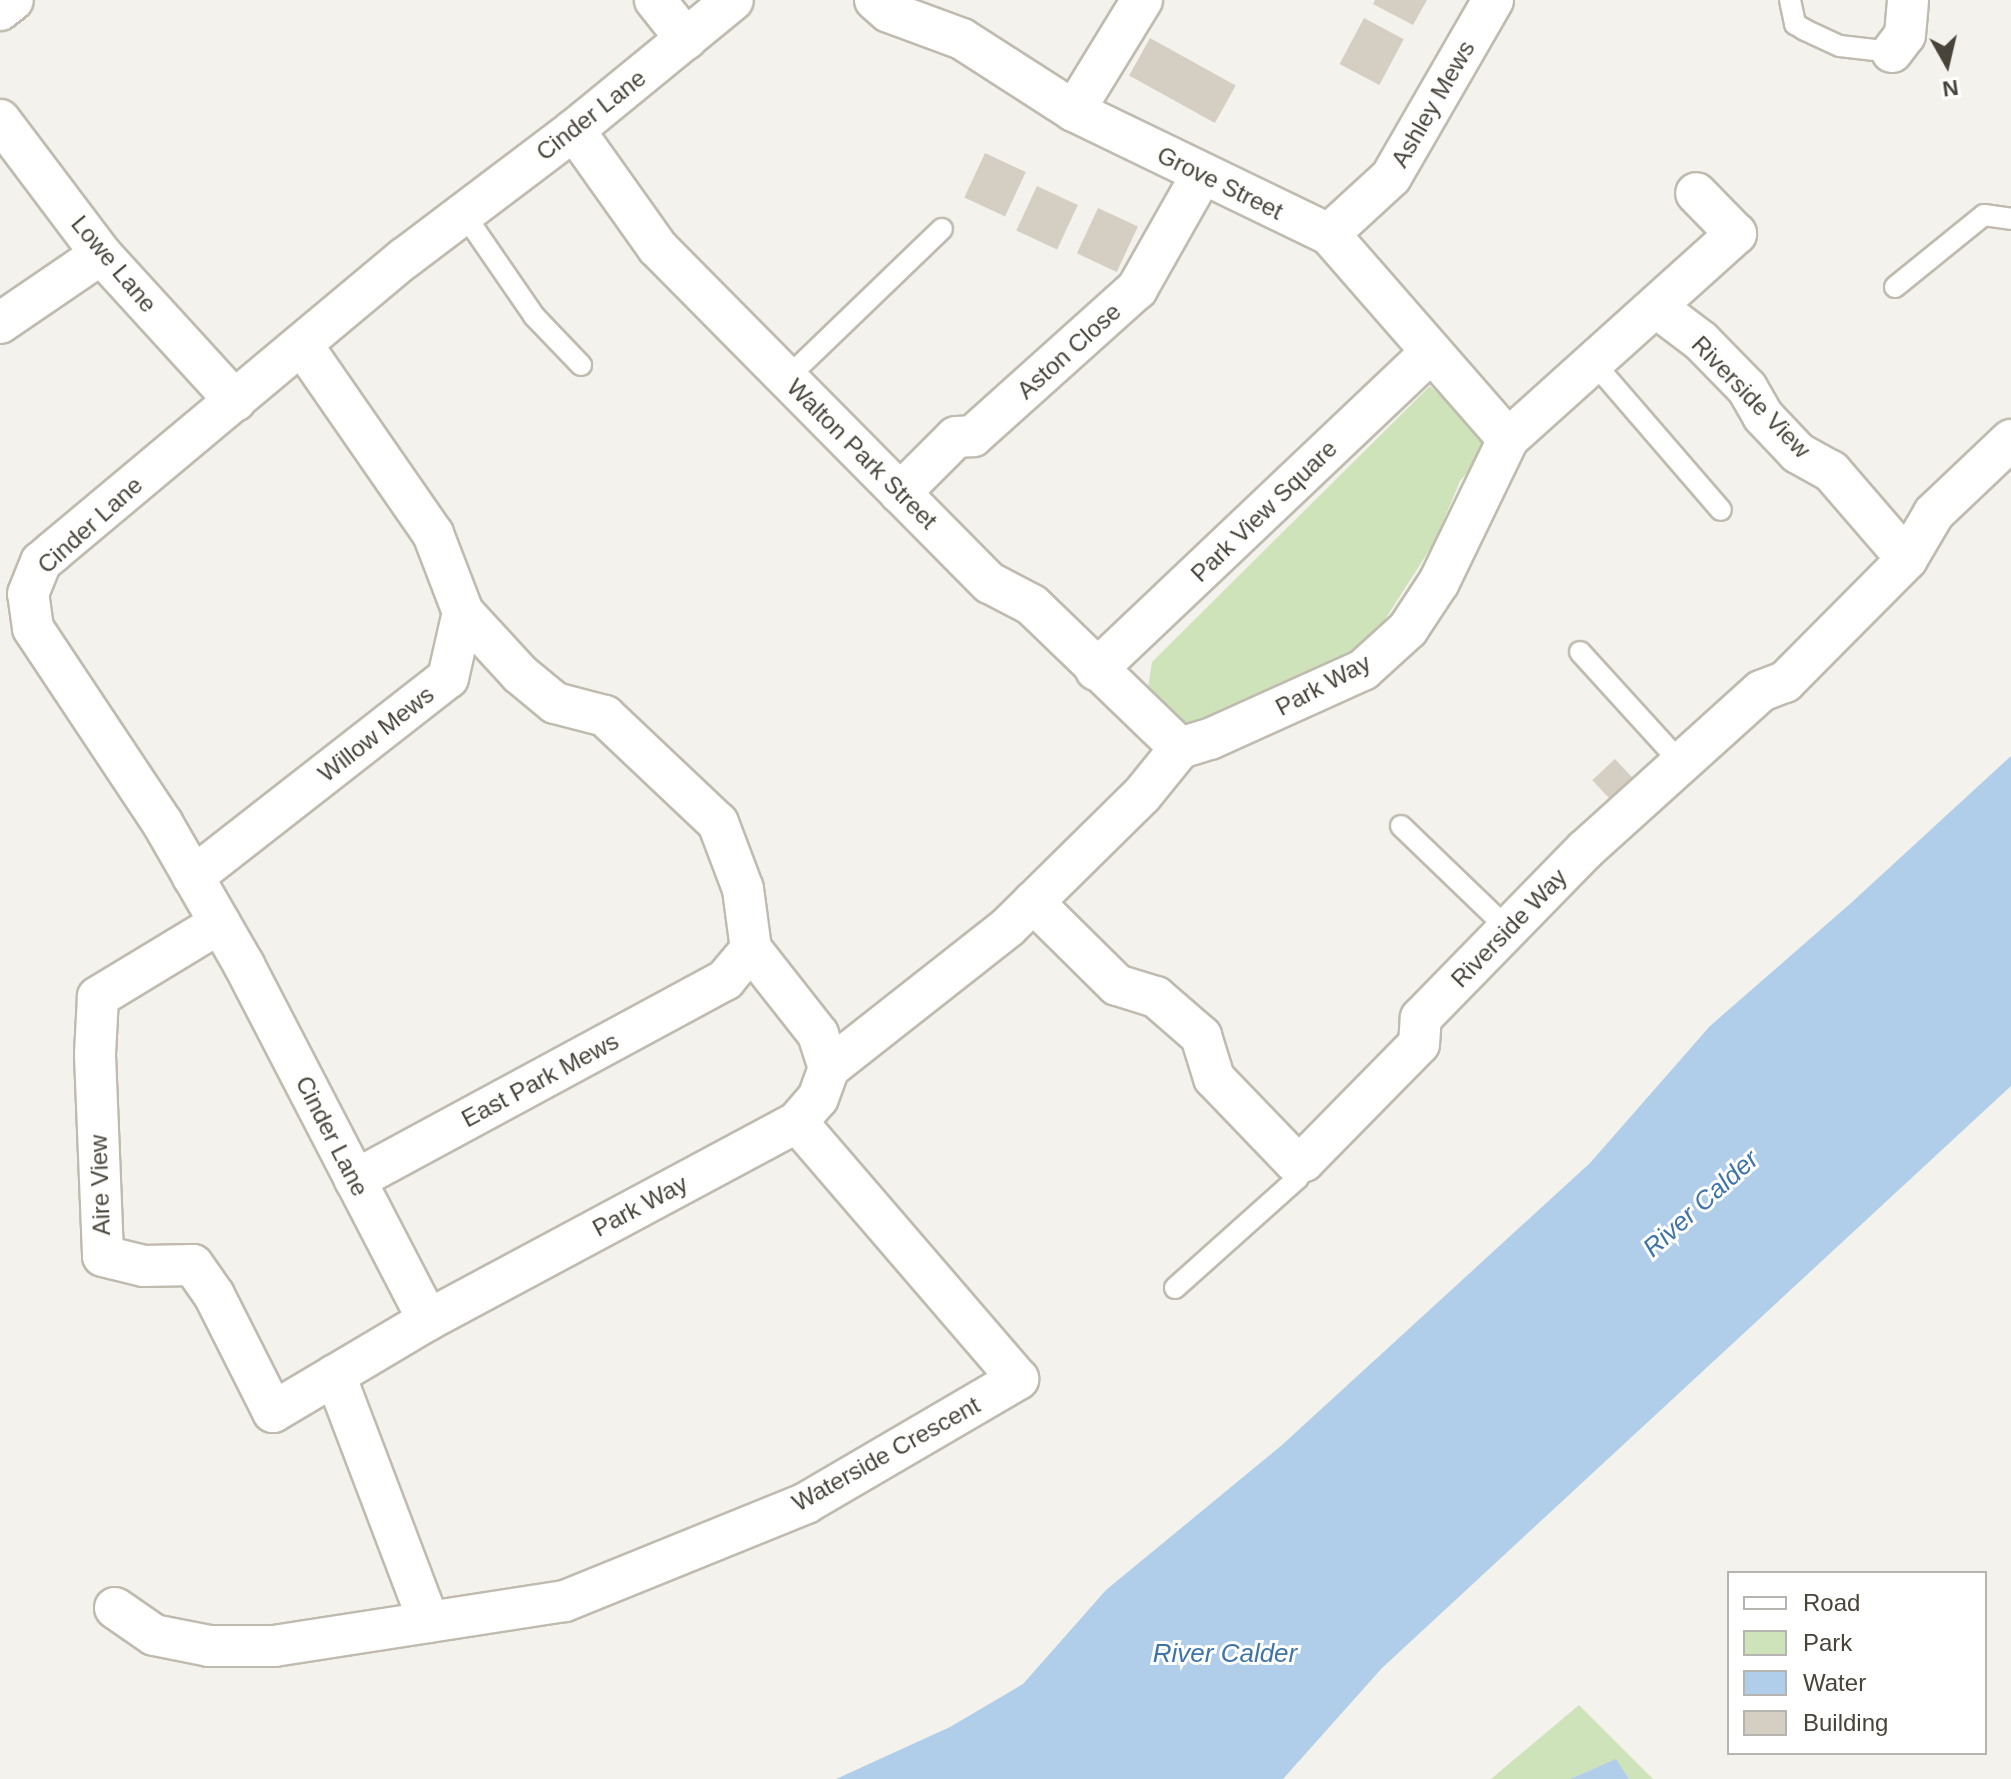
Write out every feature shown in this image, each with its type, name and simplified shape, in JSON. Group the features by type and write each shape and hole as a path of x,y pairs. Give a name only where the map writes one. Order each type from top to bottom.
{"street":[{"path":"0,10 13,0"},
{"path":"655,0 686,39"},
{"name":"Cinder Lane","path":"428,1320 220,923 163,824 33,628 28,594 41,562 405,258 574,130 733,0"},
{"name":"Grove Street","path":"875,0 889,12 962,39 1074,111 1329,234 1508,439"},
{"path":"1074,111 1142,0"},
{"name":"Ashley Mews","path":"1329,234 1391,177 1493,0"},
{"path":"1892,52 1905,35 1908,0"},
{"name":"Lowe Lane","path":"0,120 101,254 235,401"},
{"name":"Walton Park Street","path":"574,130 657,247 990,583 1032,605 1180,748"},
{"name":"Aston Close","path":"900,493 956,437 973,436 1137,289 1202,174"},
{"name":"Park Way","path":"273,1412 428,1320 797,1122 818,1098 829,1068 1008,927 1142,795 1180,748 1210,739 1363,670 1408,629 1439,582 1508,439 1736,234 1696,193"},
{"path":"0,323 101,254"},
{"name":"Riverside View","path":"1656,307 1701,341 1747,388 1763,416 1798,453 1831,471 1907,559"},
{"path":"302,345 433,534 463,612 520,674 555,703 605,716 718,823 743,889 751,949 818,1034 829,1068"},
{"name":"Park View Square","path":"1096,670 1431,352"},
{"name":"Riverside Way","path":"1304,1161 1419,1044 1421,1018 1585,850 1761,691 1785,682 1907,559 1934,513 2011,440"},
{"name":"Willow Mews","path":"193,877 448,678 463,612"},
{"path":"1033,902 1117,985 1156,997 1201,1036 1214,1078 1294,1161 1304,1161"},
{"name":"Aire View","path":"220,923 98,997 95,1055 103,1256 144,1266 193,1265 214,1295 273,1412"},
{"name":"East Park Mews","path":"355,1180 725,980 751,949"},
{"name":"Waterside Crescent","path":"115,1608 154,1635 209,1646 274,1646 565,1601 806,1503 1018,1379 797,1122"},
{"path":"335,1375 429,1622"}],"lane":[{"path":"1790,0 1795,24 1805,30 1840,46 1892,52"},
{"path":"464,214 534,316 581,365"},
{"path":"1895,287 1984,215 2011,219"},
{"path":"787,378 942,229"},
{"path":"1594,363 1721,510"},
{"path":"1580,652 1681,763"},
{"path":"1401,826 1508,929"},
{"path":"1175,1288 1298,1178 1304,1161"}],"green space":[{"path":"1430,386 1479,432 1485,443 1476,462 1460,481 1435,541 1372,640 1305,676 1183,730 1148,688 1152,662"},
{"path":"1579,1705 1653,1779 1629,1779 1615,1760 1570,1779 1491,1779"}],"water":[{"name":"River Calder","path":"2011,756 2011,1086 1382,1668 1283,1779 836,1779 950,1727 1023,1684 1106,1590 1282,1445 1590,1163 1710,1026 1851,903"},
{"path":"1616,1759 1629,1779 1570,1779"}],"building":[{"path":"1375,0 1427,0 1413,25 1373,4"},
{"path":"1364,18 1404,39 1379,85 1340,64"},
{"path":"1150,38 1236,86 1215,123 1129,76"},
{"path":"985,153 1026,172 1005,216 964,197"},
{"path":"1037,186 1078,205 1057,249 1016,230"},
{"path":"1098,208 1138,227 1117,272 1077,253"},
{"path":"1615,759 1645,791 1622,812 1592,780"}]}
